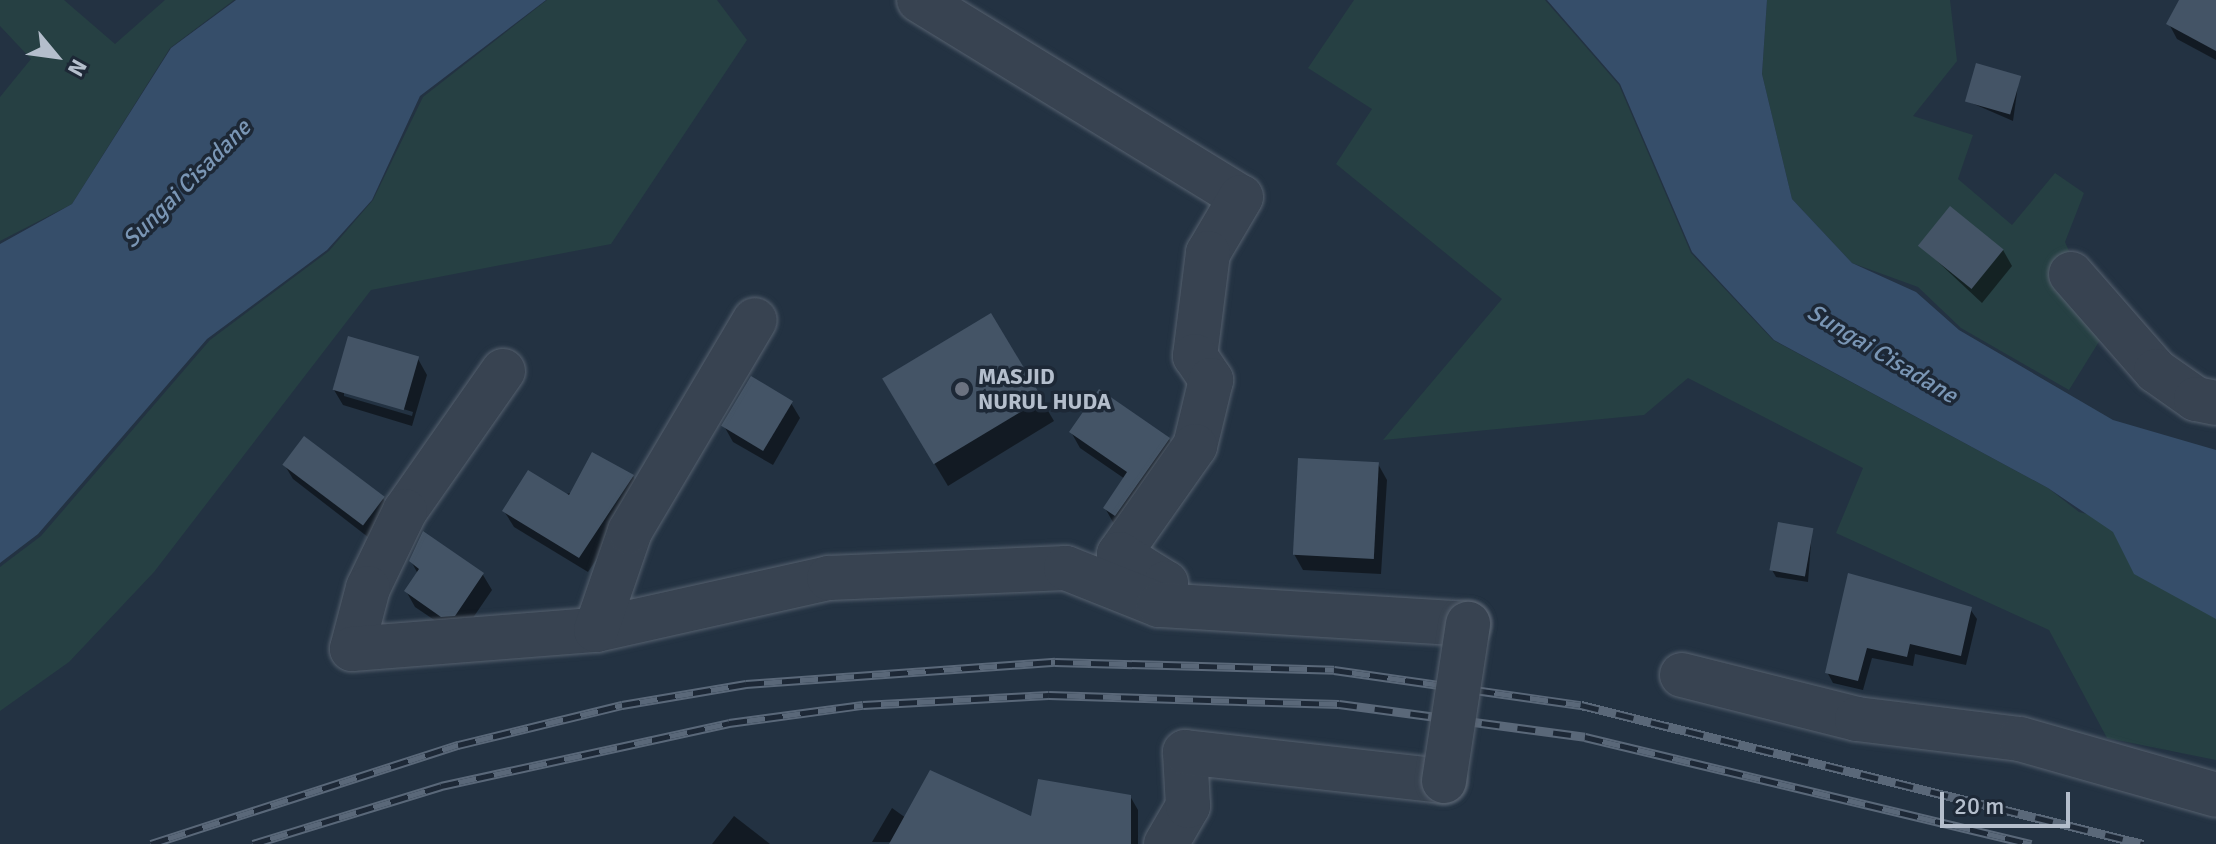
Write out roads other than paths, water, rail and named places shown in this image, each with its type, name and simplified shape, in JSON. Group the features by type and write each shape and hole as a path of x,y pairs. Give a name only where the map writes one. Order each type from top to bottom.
{"street":[{"path":"919,0 1241,197 1208,253 1195,356 1211,380 1195,446 1119,554 1166,583 1159,605"},
{"path":"2071,274 2156,371 2196,399 2216,403"},
{"path":"596,630 630,531 755,320"},
{"path":"503,371 405,511 368,588 352,649 596,630 829,578 1066,568 1159,605 1468,624 1444,781 1185,752 1188,806 1166,844"},
{"path":"1682,675 1857,719 2020,739 2216,795"}],"water":[{"name":"Sungai Cisadane","path":"236,0 546,0 420,96 372,200 327,250 207,339 38,534 0,563 0,244 72,204 171,48"},
{"name":"Sungai Cisadane","path":"1547,0 1767,0 1762,74 1792,199 1852,263 1916,292 1959,330 2113,420 2216,450 2216,619 2134,574 2113,532 2048,488 1774,340 1692,252 1620,84"}],"railway":[{"path":"151,844 458,745 622,705 746,684 1055,662 1334,670 1581,705 2143,844"},
{"path":"253,844 441,786 729,723 863,705 1049,695 1339,704 1585,737 2031,844"}],"place":[{"name":"MASJID NURUL HUDA","path":"962,389"}]}
